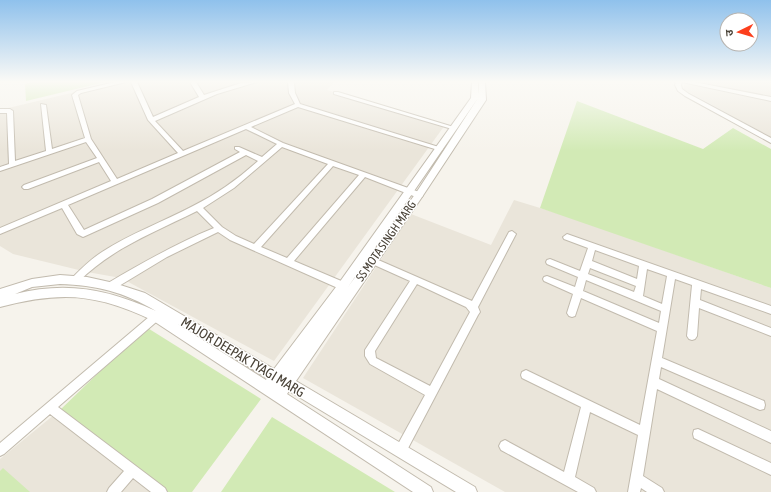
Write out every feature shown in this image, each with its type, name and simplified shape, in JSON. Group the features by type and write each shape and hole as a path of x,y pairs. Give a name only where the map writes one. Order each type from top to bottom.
{"street":[{"path":"43,105 49,152"},
{"path":"78,105 88,139 115,182"},
{"path":"144,105 151,120 182,154"},
{"path":"151,120 187,105"},
{"path":"0,231 298,105 440,149"},
{"path":"376,105 454,128"},
{"name":"SS MOTA SINGH MARG","path":"278,396 373,261 440,149 470,105"},
{"name":"SS MOTA SINGH MARG","path":"267,389 478,105"},
{"path":"705,105 771,141"},
{"path":"0,111 10,111 12,165"},
{"path":"246,127 281,144 414,193"},
{"path":"0,170 88,139"},
{"path":"75,280 88,266 108,252 223,193 281,144"},
{"path":"237,148 244,153 262,160"},
{"path":"63,204 80,232 83,234 155,201 244,153"},
{"path":"26,188 100,159"},
{"path":"255,248 332,163"},
{"path":"288,262 363,175"},
{"path":"198,207 219,229 255,248 343,286"},
{"path":"111,286 144,265 219,229"},
{"path":"401,450 474,316 473,307 512,234"},
{"path":"567,237 771,310"},
{"path":"572,313 592,246"},
{"path":"373,261 473,307"},
{"path":"550,262 666,308"},
{"path":"587,263 641,284"},
{"path":"638,298 644,264"},
{"path":"634,492 672,274"},
{"path":"547,279 662,329"},
{"name":"MAJOR DEEPAK TYAGI MARG","path":"0,294 31,284 75,280 111,286 148,300 160,313 267,389 426,492"},
{"path":"415,280 370,350 370,356 373,361 432,392"},
{"path":"692,336 697,283"},
{"name":"MAJOR DEEPAK TYAGI MARG","path":"0,302 43,292 76,291 97,294 160,313 276,377 470,492"},
{"path":"695,302 771,332"},
{"path":"0,450 160,313"},
{"path":"657,361 760,405"},
{"path":"526,375 644,432"},
{"path":"653,382 771,437"},
{"path":"568,480 587,404"},
{"path":"50,407 160,492"},
{"path":"698,434 771,469"},
{"path":"505,446 590,492"},
{"path":"113,492 131,471"},
{"path":"636,479 658,492"}],"shaded area":[{"path":"21,105 377,105 445,125 274,361 121,278 87,272 13,254 0,246 0,110"},
{"path":"712,105 771,105 771,137"},
{"path":"514,200 563,215 771,288 771,492 505,492 303,378 411,214 491,245"},
{"path":"60,410 165,492 0,492 0,459"}],"green space":[{"path":"576,105 587,105 703,149 733,128 771,149 771,288 540,208"},
{"path":"146,327 261,399 192,492 165,492 60,410"},
{"path":"272,417 395,492 221,492"},
{"path":"3,468 30,492 0,492 0,471"}]}
